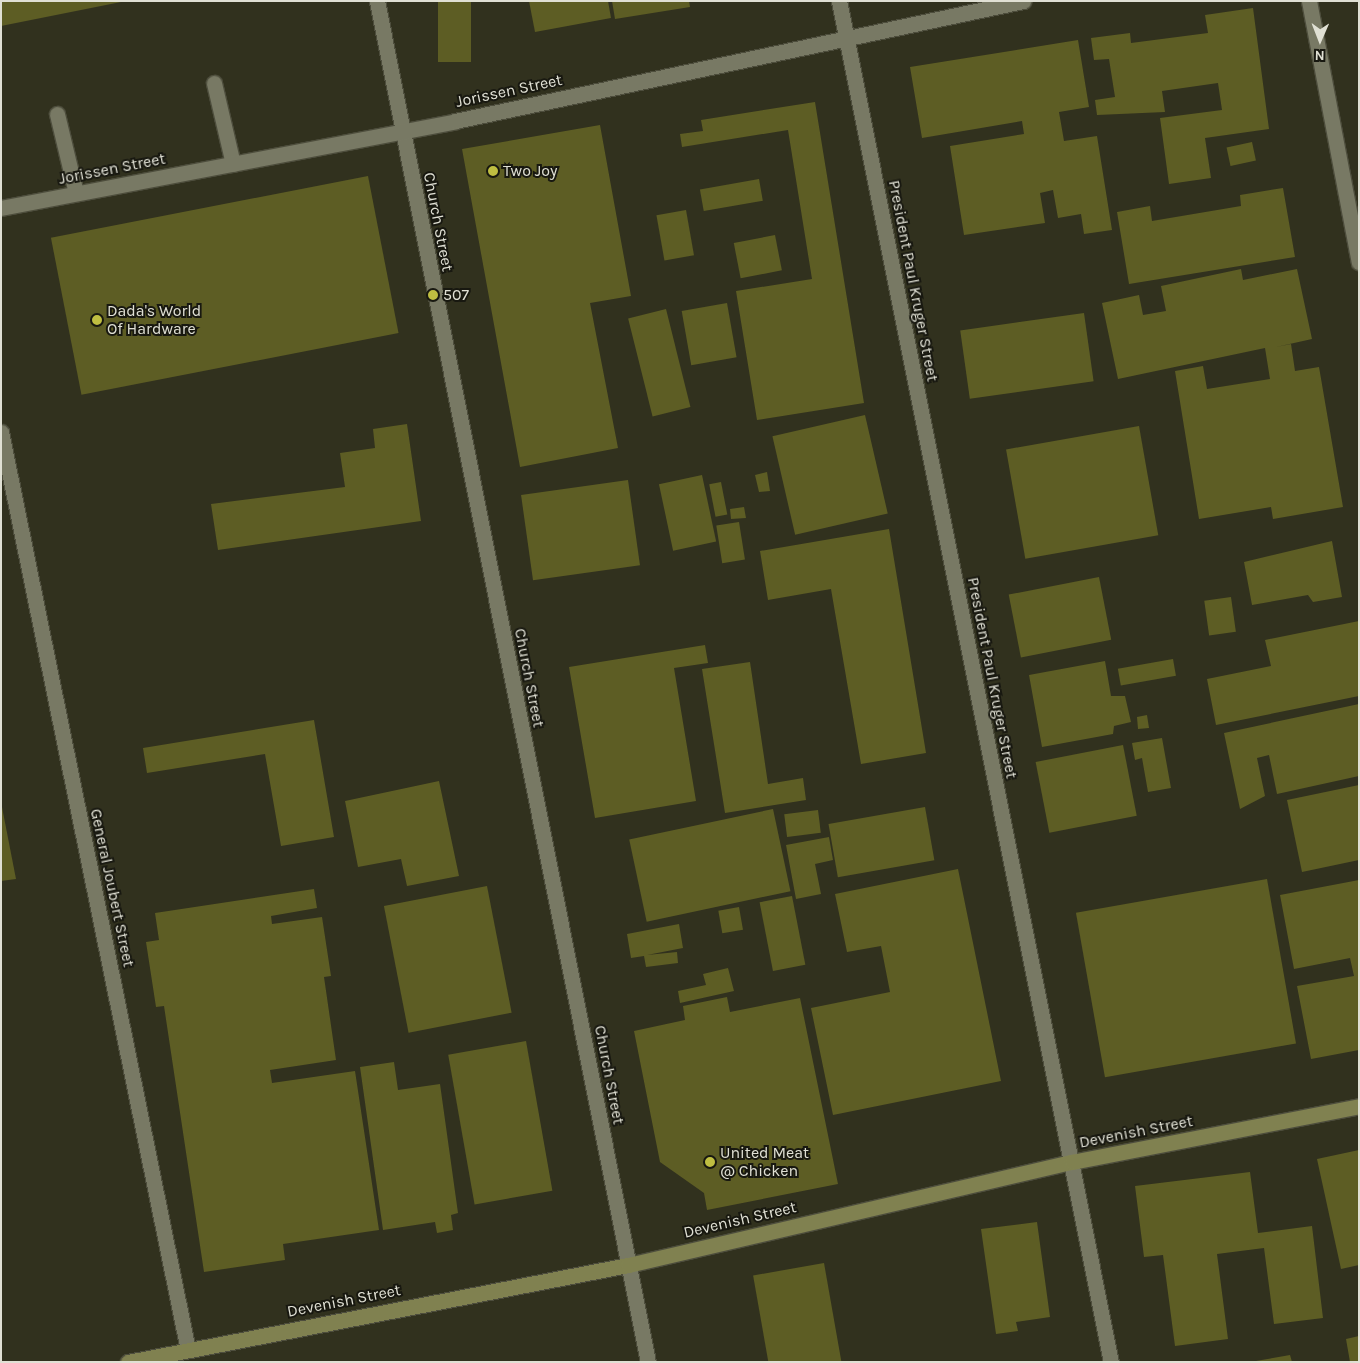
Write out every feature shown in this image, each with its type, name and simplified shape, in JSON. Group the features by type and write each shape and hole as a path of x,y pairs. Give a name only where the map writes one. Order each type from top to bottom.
{"main road":[{"name":"Devenish Street","path":"128,1362 628,1265 1072,1162 1359,1106"}],"street":[{"name":"Church Street","path":"377,1 648,1362"},
{"name":"President Paul Kruger Street","path":"839,1 1112,1362"},
{"name":"Jorissen Street","path":"1,208 402,131 846,36 1023,1"},
{"path":"1309,1 1359,262"},
{"path":"214,83 233,164"},
{"path":"57,114 76,194"},
{"name":"General Joubert Street","path":"1,432 188,1350"}],"building":[{"path":"1,1 121,1 121,2 1,26"},
{"path":"438,1 471,1 471,62 438,62"},
{"path":"529,1 608,1 611,18 535,32"},
{"path":"612,1 689,1 690,7 615,19"},
{"path":"1253,8 1269,129 1205,138 1211,178 1169,184 1160,118 1222,110 1218,83 1162,91 1165,112 1097,115 1095,100 1115,97 1109,59 1094,60 1091,38 1130,33 1131,43 1208,33 1205,15"},
{"path":"1078,40 1089,107 1059,112 1064,141 1097,136 1112,230 1084,234 1081,214 1058,218 1053,190 1040,193 1045,223 964,235 950,146 1024,134 1022,121 922,138 910,67"},
{"path":"815,102 864,403 757,420 736,291 812,279 788,130 682,147 680,134 703,131 701,120"},
{"path":"600,125 631,296 590,303 618,448 520,467 462,149"},
{"path":"1252,142 1256,161 1231,166 1227,147"},
{"path":"368,176 399,333 81,395 51,238"},
{"path":"759,179 763,201 704,211 700,189"},
{"path":"1283,188 1295,257 1129,284 1117,212 1150,206 1152,221 1241,206 1240,195"},
{"path":"686,210 694,255 664,261 656,215"},
{"path":"775,235 782,270 741,278 734,243"},
{"path":"1241,269 1243,280 1297,269 1312,339 1276,347 1291,344 1295,371 1319,367 1343,507 1273,519 1271,507 1199,519 1175,371 1203,366 1207,389 1270,379 1265,348 1118,379 1102,303 1139,295 1143,315 1166,311 1161,286"},
{"path":"727,303 737,357 691,365 682,311"},
{"path":"666,309 690,407 653,416 628,318"},
{"path":"1084,313 1094,381 970,399 960,330"},
{"path":"865,415 888,513 795,535 772,436"},
{"path":"407,424 421,521 218,550 211,504 345,487 340,453 375,448 373,429"},
{"path":"1139,426 1158,535 1025,559 1006,449"},
{"path":"767,472 770,491 759,492 755,475"},
{"path":"702,475 716,542 673,551 659,484"},
{"path":"628,480 640,565 533,580 521,495"},
{"path":"721,482 727,514 716,517 709,484"},
{"path":"744,507 746,518 731,519 730,509"},
{"path":"739,522 745,560 722,563 716,526"},
{"path":"889,529 926,753 861,764 831,589 768,600 760,551"},
{"path":"1332,541 1342,597 1313,602 1308,595 1252,605 1244,562"},
{"path":"1099,577 1111,640 1021,657 1009,595"},
{"path":"1231,597 1236,632 1209,635 1204,601"},
{"path":"1359,621 1359,696 1216,725 1207,679 1271,666 1265,640"},
{"path":"705,645 708,663 674,668 696,801 595,818 569,667"},
{"path":"1173,659 1176,676 1121,685 1118,669"},
{"path":"1105,661 1111,696 1125,696 1131,722 1114,726 1113,734 1042,747 1029,675"},
{"path":"750,662 768,784 803,778 806,800 725,813 702,669"},
{"path":"1359,704 1359,776 1277,794 1269,755 1257,758 1265,796 1240,809 1224,733"},
{"path":"1147,715 1149,728 1138,729 1137,717"},
{"path":"314,720 334,837 281,846 265,754 147,773 143,748"},
{"path":"1162,738 1171,788 1148,792 1142,758 1135,760 1132,743"},
{"path":"1123,745 1137,816 1049,833 1036,762"},
{"path":"439,781 459,876 407,886 401,859 358,867 345,801"},
{"path":"1359,785 1359,860 1302,872 1287,800"},
{"path":"1,802 16,879 1,881"},
{"path":"925,807 934,860 838,877 828,824"},
{"path":"773,809 790,891 647,922 629,840"},
{"path":"818,810 821,833 787,837 784,814"},
{"path":"829,837 833,860 815,864 821,894 796,899 786,845"},
{"path":"958,869 1001,1081 833,1115 811,1008 890,992 881,946 847,952 835,894"},
{"path":"1267,879 1296,1043 1105,1077 1076,913"},
{"path":"1359,880 1359,1050 1311,1059 1297,986 1354,976 1350,958 1294,969 1280,895"},
{"path":"487,886 512,1013 409,1033 384,906"},
{"path":"314,889 317,908 271,916 272,924 322,917 331,976 324,977 336,1060 270,1070 272,1083 355,1071 379,1230 283,1244 285,1260 204,1272 164,1006 156,1007 146,942 159,940 155,913"},
{"path":"792,896 805,965 773,971 760,902"},
{"path":"739,907 743,930 722,933 718,911"},
{"path":"679,924 683,948 647,955 677,952 678,963 646,967 644,956 631,958 627,934"},
{"path":"728,968 734,991 680,1003 678,991 706,985 703,974"},
{"path":"727,997 730,1012 800,998 838,1184 707,1210 704,1193 660,1162 634,1031 685,1020 683,1006"},
{"path":"526,1041 552,1191 475,1204 448,1055"},
{"path":"394,1062 398,1090 440,1084 458,1213 451,1215 453,1230 437,1233 435,1222 383,1230 360,1067"},
{"path":"1359,1150 1359,1265 1341,1269 1317,1159"},
{"path":"1250,1172 1258,1233 1312,1226 1323,1318 1274,1324 1264,1248 1217,1254 1228,1339 1175,1346 1163,1255 1144,1257 1135,1186"},
{"path":"1037,1222 1050,1317 1016,1322 1018,1331 996,1334 981,1229"},
{"path":"824,1263 841,1362 768,1362 753,1276"},
{"path":"1359,1336 1359,1362 1350,1362 1346,1339"},
{"path":"1290,1355 1292,1362 1256,1362 1256,1361"}],"place":[{"name":"Two Joy","path":"493,171"},
{"name":"507","path":"433,295"},
{"name":"Dada's World Of Hardware","path":"97,320"},
{"name":"United Meat @ Chicken","path":"710,1162"}]}
